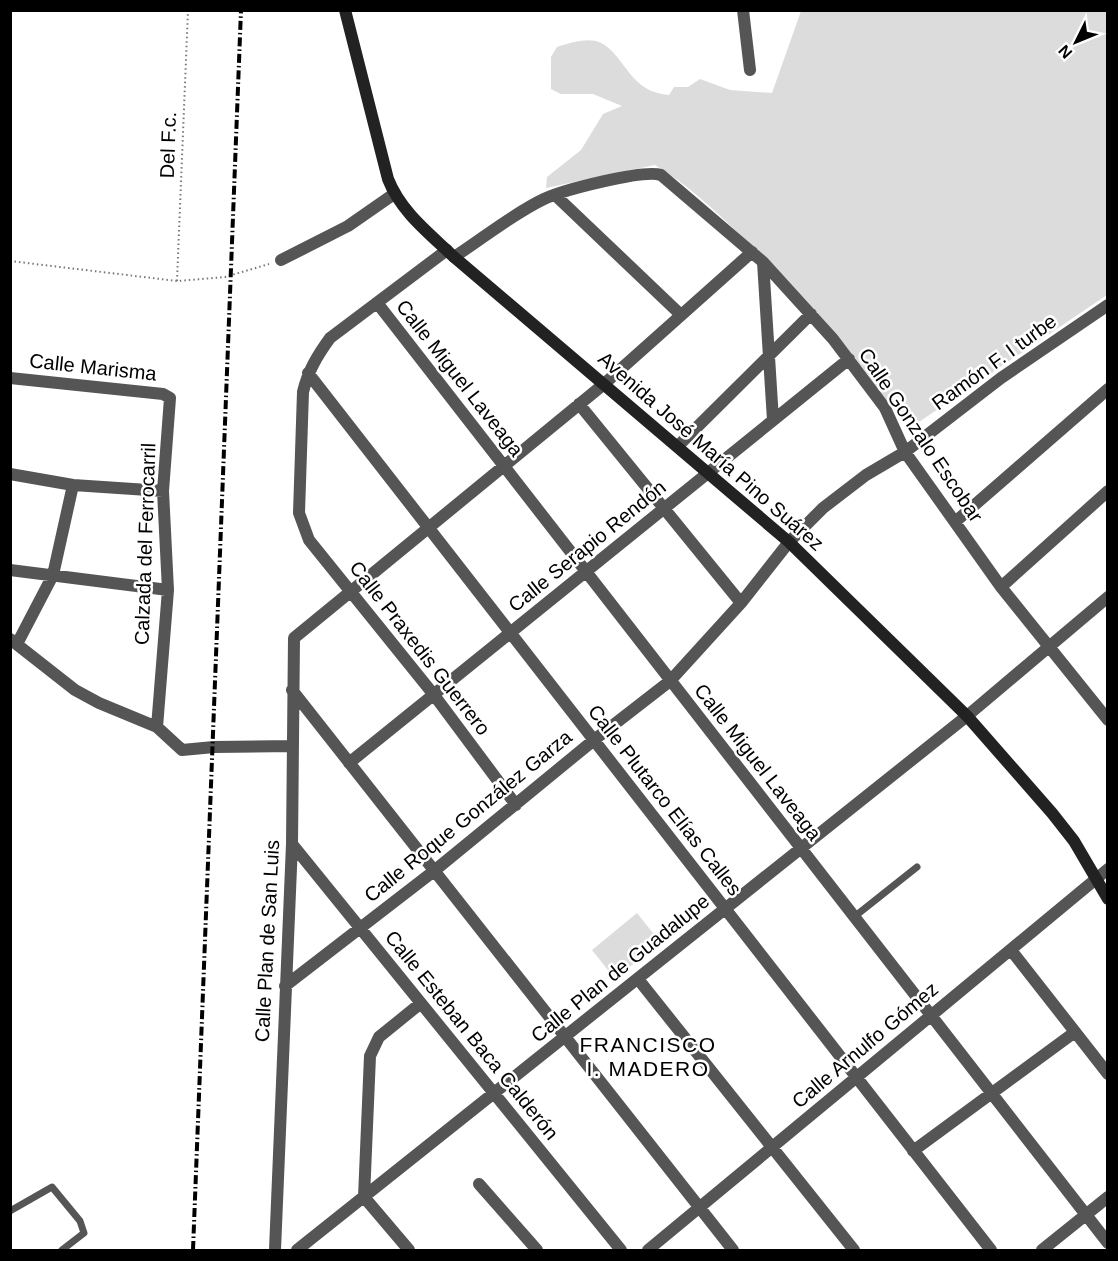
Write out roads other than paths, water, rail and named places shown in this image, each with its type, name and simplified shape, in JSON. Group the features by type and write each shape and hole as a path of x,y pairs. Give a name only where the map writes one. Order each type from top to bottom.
{"street":[{"name":"Avenida José María Pino Suárez","path":"345,10 394,194 405,210 447,250 709,472 789,543 967,716 1053,813 1097,878 1107,899"},
{"path":"743,10 750,70"},
{"name":"Calle Gonzalo Escobar","path":"555,195 651,173 661,175 763,261 849,359 885,408 904,452 1001,586 1107,720"},
{"path":"281,260 348,226 394,194"},
{"path":"308,373 330,338 447,250 543,199 555,195 681,315"},
{"path":"352,589 604,384 753,252"},
{"path":"763,261 767,354 773,420"},
{"name":"Calle Miguel Laveaga","path":"378,304 1107,1243"},
{"name":"Ramón F. I turbe","path":"904,452 1001,378 1107,305"},
{"path":"678,446 767,354 811,314"},
{"name":"Calle Serapio Rendón","path":"349,763 849,359"},
{"name":"Calle Praxedis Guerrero","path":"308,373 302,413 299,513 309,540 352,589 434,694 516,805"},
{"name":"Calle Plutarco Elías Calles","path":"308,373 991,1251"},
{"name":"Calle Marisma","path":"10,378 162,394 170,398"},
{"path":"955,522 1107,389"},
{"name":"Calzada del Ferrocarril","path":"157,727 168,590 163,491 170,398"},
{"path":"579,404 741,603"},
{"name":"Calle Roque González Garza","path":"285,986 434,871 670,681 741,603 789,543 832,501 866,475 904,452"},
{"path":"10,474 74,484 163,491"},
{"path":"74,484 52,575 14,641 75,690 99,703 157,727 179,749 186,752 214,747 292,746"},
{"path":"1001,586 1107,492"},
{"path":"10,570 168,590"},
{"name":"Calle Plan de San Luis","path":"275,1251 292,844 292,643 297,634 352,589"},
{"name":"Calle Plan de Guadalupe","path":"297,1251 967,716 1107,597"},
{"path":"292,690 733,1251"},
{"name":"Calle Esteban Baca Calderón","path":"292,844 621,1251"},
{"name":"Calle Arnulfo Gómez","path":"648,1251 1107,869"},
{"path":"1011,950 1107,1074"},
{"path":"638,978 854,1251"},
{"path":"409,1251 364,1197 371,1049 379,1037 421,1003"},
{"path":"913,1151 1075,1032"},
{"path":"479,1184 537,1251"},
{"path":"1041,1251 1107,1197"}],"lane":[{"path":"854,917 917,867"},
{"path":"10,1211 52,1186 80,1221 84,1233 62,1251"}],"railway":[{"path":"193,1250 241,10"}],"district":[{"name":"FRANCISCO I. MADERO","path":"648,1056"}]}
